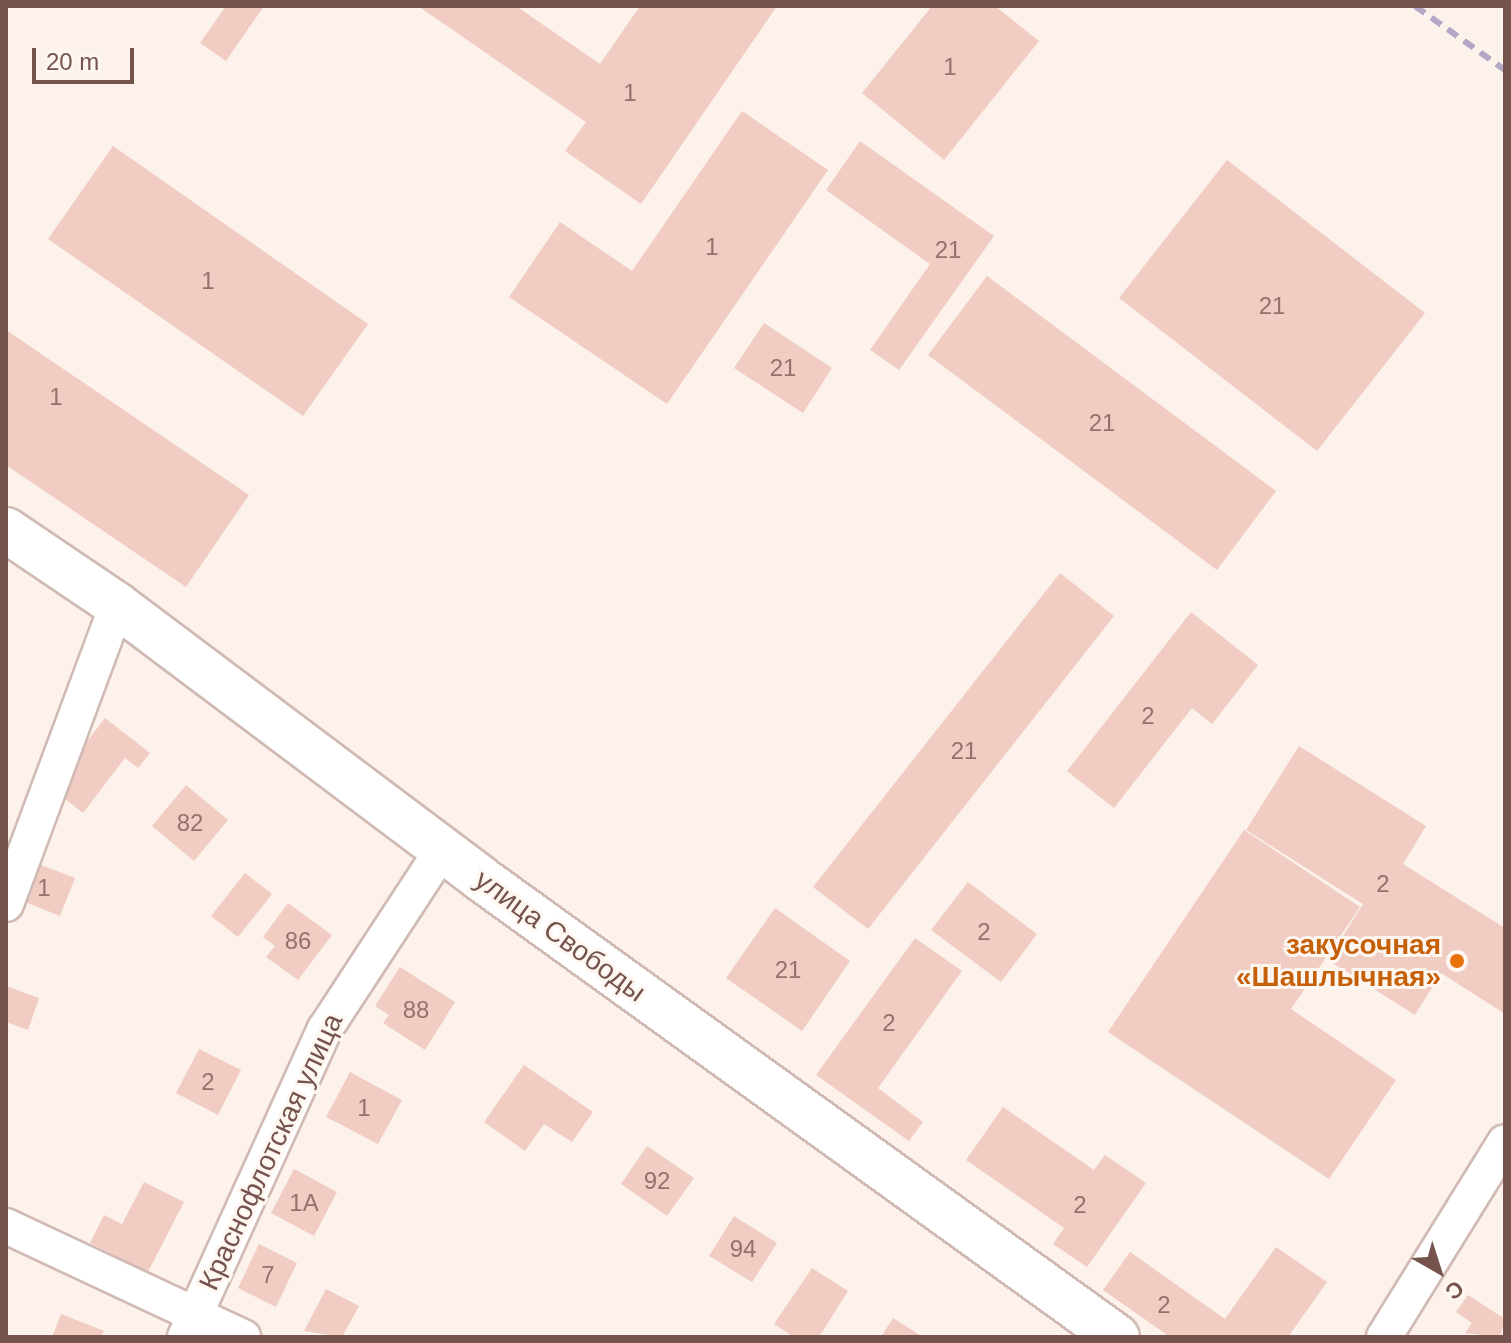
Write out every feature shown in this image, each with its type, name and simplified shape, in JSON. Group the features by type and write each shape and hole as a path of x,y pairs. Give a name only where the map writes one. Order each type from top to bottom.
{"street":[{"name":"улица Свободы","path":"6,530 117,605 442,850 1117,1337"},
{"path":"6,904 117,605"},
{"name":"Краснофлотская улица","path":"190,1326 325,1029 442,850"},
{"path":"1384,1337 1505,1142"},
{"path":"6,1226 190,1326 243,1337"}],"building":[{"path":"226,6 264,6 226,61 200,43"},
{"path":"418,6 516,6 600,64 640,6 777,6 641,204 565,151 586,122"},
{"path":"932,6 995,6 1039,41 944,160 862,93"},
{"path":"742,111 828,170 667,404 509,297 560,222 632,271"},
{"path":"860,141 994,236 899,370 870,350 930,264 826,190"},
{"path":"113,146 368,324 303,416 48,239"},
{"path":"1227,160 1425,313 1317,451 1119,298"},
{"path":"987,276 1276,491 1217,570 928,355"},
{"path":"764,323 832,368 803,413 734,368"},
{"path":"6,330 249,495 186,587 6,465"},
{"path":"1060,573 1114,616 868,929 813,887"},
{"path":"1191,612 1258,665 1212,724 1192,708 1114,808 1067,771"},
{"path":"105,718 150,753 138,768 125,758 83,813 51,788"},
{"path":"1299,746 1426,826 1403,864 1505,928 1505,1014 1441,973 1415,1015 1328,960 1363,904 1246,830"},
{"path":"186,785 228,820 194,861 152,826"},
{"path":"1244,830 1360,907 1291,1009 1396,1080 1329,1179 1108,1032"},
{"path":"28,860 75,878 60,916 13,897"},
{"path":"245,873 272,894 238,937 211,916"},
{"path":"968,882 1037,934 1001,982 931,930"},
{"path":"288,903 332,935 298,980 266,957 275,946 263,937"},
{"path":"775,908 850,961 802,1031 726,978"},
{"path":"915,938 962,971 878,1088 923,1122 909,1141 816,1075"},
{"path":"400,967 455,1002 425,1050 383,1023 389,1015 375,1006"},
{"path":"6,986 39,998 28,1030 6,1022"},
{"path":"199,1049 241,1070 218,1115 176,1093"},
{"path":"524,1065 593,1112 572,1142 544,1124 525,1151 484,1122"},
{"path":"350,1072 402,1100 378,1144 326,1117"},
{"path":"1003,1107 1094,1170 1105,1155 1146,1183 1087,1267 1053,1244 1064,1228 966,1160"},
{"path":"647,1146 694,1178 667,1216 621,1184"},
{"path":"294,1169 337,1192 314,1236 271,1213"},
{"path":"144,1182 184,1202 148,1272 90,1243 104,1215 122,1224"},
{"path":"734,1216 777,1243 752,1282 709,1256"},
{"path":"259,1244 297,1263 276,1307 238,1288"},
{"path":"1276,1247 1327,1282 1288,1337 1170,1337 1103,1290 1130,1252 1225,1319"},
{"path":"812,1268 848,1291 819,1337 794,1337 774,1324"},
{"path":"326,1289 359,1306 342,1337 304,1331"},
{"path":"1468,1295 1505,1319 1500,1337 1465,1333 1472,1323 1456,1312"},
{"path":"61,1314 104,1331 101,1337 52,1337"},
{"path":"893,1318 923,1337 881,1337"}],"railway":[{"path":"1415,6 1505,70"}],"place":[{"name":"закусочная «Шашлычная»","path":"1457,961"}]}
